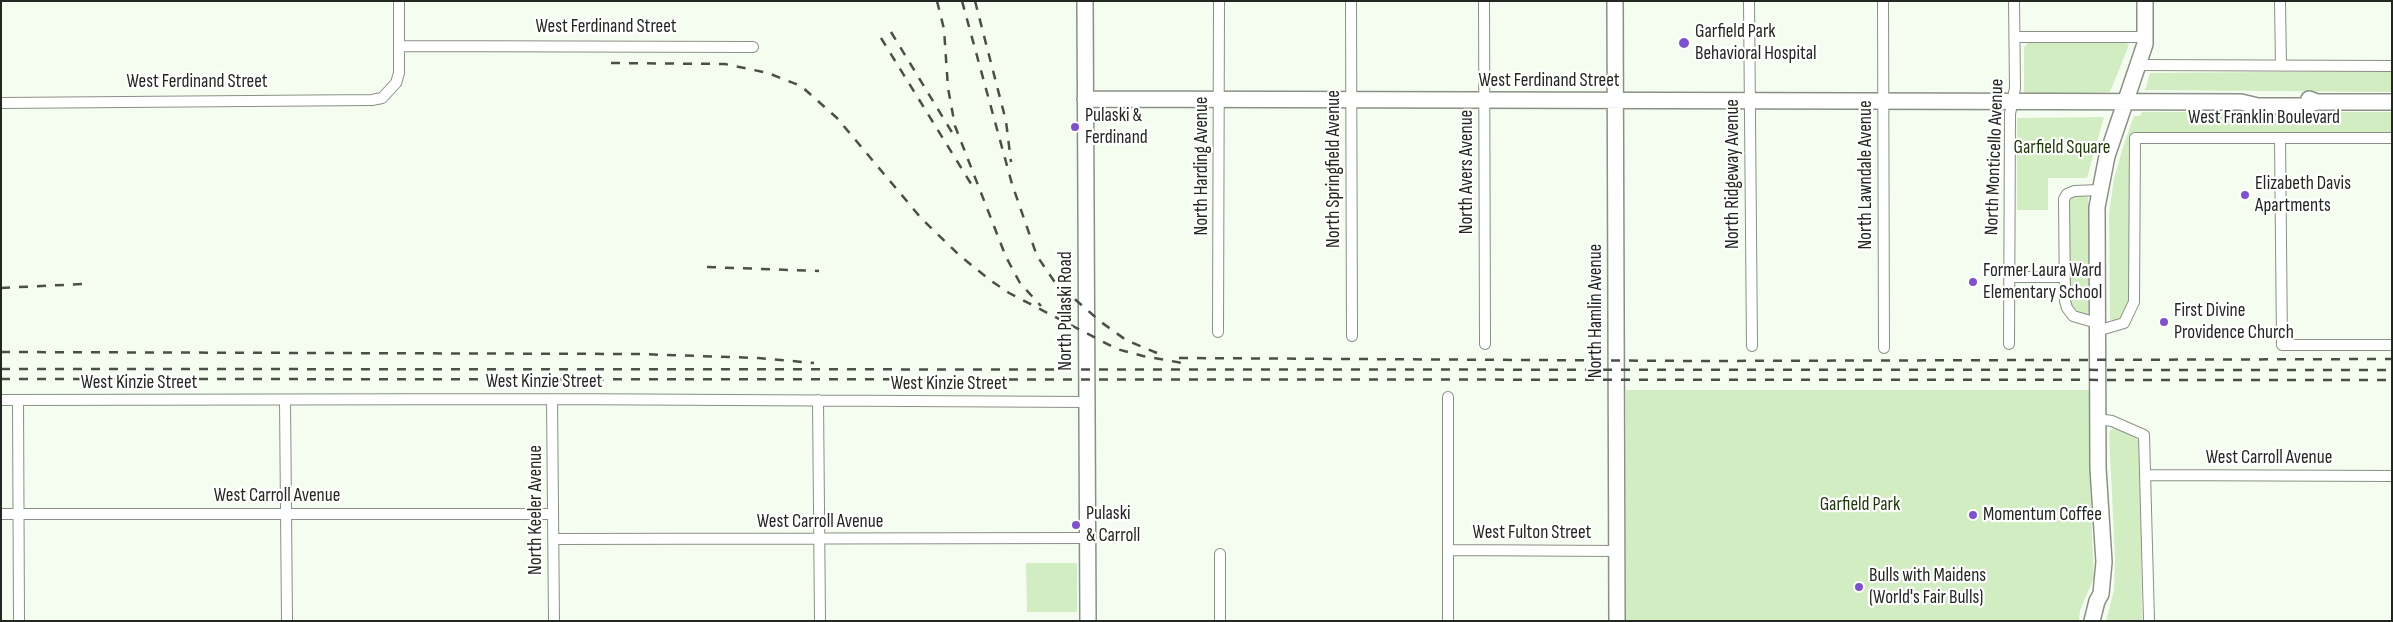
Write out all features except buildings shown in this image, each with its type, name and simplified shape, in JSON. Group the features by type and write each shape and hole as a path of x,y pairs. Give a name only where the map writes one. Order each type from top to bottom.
{"street":[{"path":"399,1 400,46"},
{"name":"North Pulaski Road","path":"1085,1 1088,621"},
{"name":"North Harding Avenue","path":"1218,332 1219,1"},
{"name":"North Springfield Avenue","path":"1350,1 1352,336"},
{"name":"North Avers Avenue","path":"1484,1 1485,344"},
{"name":"North Hamlin Avenue","path":"1614,1 1617,621"},
{"name":"North Ridgeway Avenue","path":"1749,1 1752,346"},
{"name":"North Lawndale Avenue","path":"1883,1 1884,348"},
{"name":"North Monticello Avenue","path":"2009,344 2012,103 2015,88 2014,1"},
{"path":"2100,621 2104,602 2101,597 2104,562 2098,468 2097,327 2099,190 2106,156 2138,65 2145,37 2145,1"},
{"path":"2280,1 2281,66"},
{"path":"2015,36 2145,37"},
{"name":"West Ferdinand Street","path":"1,103 372,100 382,98 396,83 399,72 400,46 753,47"},
{"path":"2138,65 2392,66"},
{"name":"West Franklin Boulevard","path":"2012,103 2241,102 2258,97 2302,98 2317,102 2392,102"},
{"name":"West Ferdinand Street","path":"1085,99 2012,103"},
{"name":"West Franklin Boulevard","path":"2097,327 2124,323 2134,302 2135,138 2392,138"},
{"path":"2280,138 2282,345 2392,345"},
{"path":"2097,327 2074,316 2067,308 2064,277 2064,199 2067,194 2074,191 2099,190"},
{"path":"2009,277 2064,277"},
{"path":"1448,397 1448,621"},
{"name":"West Kinzie Street","path":"1,400 552,399 1086,402"},
{"name":"North Keeler Avenue","path":"552,399 554,621"},
{"path":"18,400 19,621"},
{"path":"285,400 287,621"},
{"path":"818,400 820,621"},
{"path":"2098,419 2112,421 2144,435 2147,476 2148,621"},
{"name":"West Carroll Avenue","path":"2147,476 2392,476"},
{"name":"West Carroll Avenue","path":"1,514 553,514"},
{"name":"West Carroll Avenue","path":"553,539 1087,538"},
{"name":"West Fulton Street","path":"1448,550 1617,551"},
{"path":"1220,554 1220,621"},
{"path":"2092,621 2097,601 2101,597"}],"green space":[{"name":"Garfield Square","path":"2029,42 2125,42 2129,45 2110,92 2031,95 2024,92 2024,47"},
{"path":"2392,71 2392,92 2145,90 2150,73"},
{"path":"2142,112 2392,112 2392,133 2135,135 2130,307 2117,323 2110,319 2109,214 2114,178 2124,144 2134,116 2140,116"},
{"name":"Garfield Square","path":"2104,117 2087,178 2048,178 2048,210 2017,210 2017,118"},
{"path":"2072,194 2088,195 2088,317 2081,316 2068,301 2068,200"},
{"name":"Garfield Park","path":"1626,390 2089,390 2090,485 2094,578 2080,610 2079,621 1626,621"},
{"path":"2114,427 2137,439 2140,444 2142,621 2106,621 2114,590 2115,559 2109,432"},
{"path":"1026,563 1077,563 1077,612 1027,612"}],"railway":[{"path":"937,1 944,29 948,88 955,126 1006,257 1020,283 1041,306"},
{"path":"962,1 1012,184 1037,256 1054,281 1101,322 1126,340 1157,353"},
{"path":"975,1 1006,121 1011,162"},
{"path":"891,32 953,134"},
{"path":"881,38 973,187"},
{"path":"611,63 725,64 768,73 801,86 837,118 921,218 959,255 990,280 1009,293 1117,349 1188,364"},
{"path":"707,267 819,271"},
{"path":"1,288 83,284"},
{"path":"1,352 639,354 758,358 814,363"},
{"path":"1179,358 1702,361 2392,359"},
{"path":"1,369 2392,370"},
{"path":"1,379 2392,380"}],"place":[{"name":"Garfield Park Behavioral Hospital","path":"1684,43"},
{"name":"Pulaski & Ferdinand","path":"1075,127"},
{"name":"Elizabeth Davis Apartments","path":"2245,195"},
{"name":"Former Laura Ward Elementary School","path":"1973,282"},
{"name":"First Divine Providence Church","path":"2164,322"},
{"name":"Momentum Coffee","path":"1973,515"},
{"name":"Pulaski & Carroll","path":"1076,525"},
{"name":"Bulls with Maidens (World's Fair Bulls)","path":"1859,587"}]}
